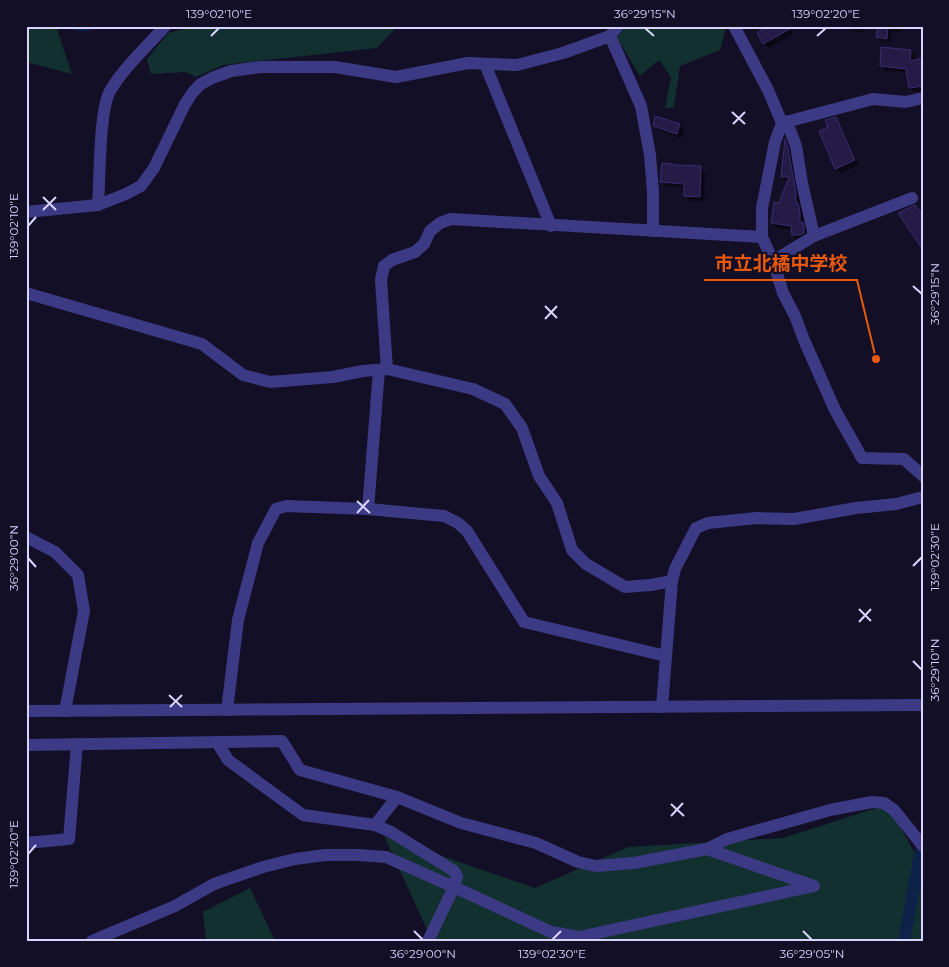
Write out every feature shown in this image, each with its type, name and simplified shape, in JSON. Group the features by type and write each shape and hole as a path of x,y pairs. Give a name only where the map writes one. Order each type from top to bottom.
{"street":[{"path":"98,205 104,107 110,92 124,72 165,26"},
{"path":"734,26 796,146 814,236"},
{"path":"26,212 98,205 142,186 154,168 185,104 193,92 201,84 220,74 261,66 335,67 396,77 460,64 517,65 563,53 614,31 641,106 653,192 653,231"},
{"path":"486,64 550,226"},
{"path":"923,98 906,102 873,99 785,122 775,142 762,208 762,236 783,293 795,316 835,410 862,458 904,459 923,476"},
{"path":"772,261 814,236 912,198"},
{"path":"368,509 383,370 381,280 384,266 392,260 415,252 424,244 430,231 440,223 452,219 550,226 762,236"},
{"path":"26,293 202,344 243,375 270,382 333,378 383,370 473,389 506,404 522,428 539,476 557,503 572,550 586,564 625,587 672,581"},
{"path":"662,706 672,581 675,569 696,528 708,523 756,518 794,519 856,508 896,504 923,496"},
{"path":"227,710 238,620 258,543 276,509 286,506 368,509 444,516 458,523 467,531 524,622 666,656"},
{"path":"26,537 55,552 78,575 84,610 64,711"},
{"path":"26,711 923,705"},
{"path":"26,745 282,741 300,770 397,797 461,823 536,843 578,862 596,866 634,863 707,849 727,839 830,810 872,802 884,803 894,810 923,846"},
{"path":"217,742 228,760 303,815 375,825 391,832 454,871 457,878 428,941"},
{"path":"26,843 70,839 77,744"},
{"path":"375,825 397,797"},
{"path":"92,941 175,906 214,884 263,867 295,859 325,855 386,857 454,886 550,932 579,937 814,886 707,849"}],"green space":[{"path":"26,26 56,26 72,74 26,62"},
{"path":"195,26 392,26 394,30 377,48 223,65 196,77 186,72 151,74 147,59 168,33"},
{"path":"626,26 725,26 725,31 720,50 680,66 674,107 665,108 671,77 659,60 640,76 617,38"},
{"path":"883,807 895,818 923,867 923,941 443,941 430,936 384,836 535,888 628,847 783,838"},
{"path":"250,888 275,941 206,941 203,912"}],"building":[{"path":"768,26 795,26 763,44 757,33"},
{"path":"878,26 888,26 887,39 876,37"},
{"path":"881,47 911,50 910,61 923,58 923,86 909,88 906,69 880,66"},
{"path":"655,116 680,124 677,134 653,126"},
{"path":"836,117 855,160 835,169 819,131 828,127 825,120"},
{"path":"785,139 796,193 796,203 798,203 800,212 800,222 803,222 804,227 804,233 800,235 792,235 791,226 771,223 774,202 779,203 789,177 781,177"},
{"path":"662,163 701,166 700,197 684,196 684,184 660,182"},
{"path":"915,205 923,216 923,250 898,213"}],"waterway":[{"path":"68,26 81,29 89,29 95,26"},
{"path":"904,941 923,839"}],"place":[{"name":"市立北橘中学校","path":"876,359"}]}
